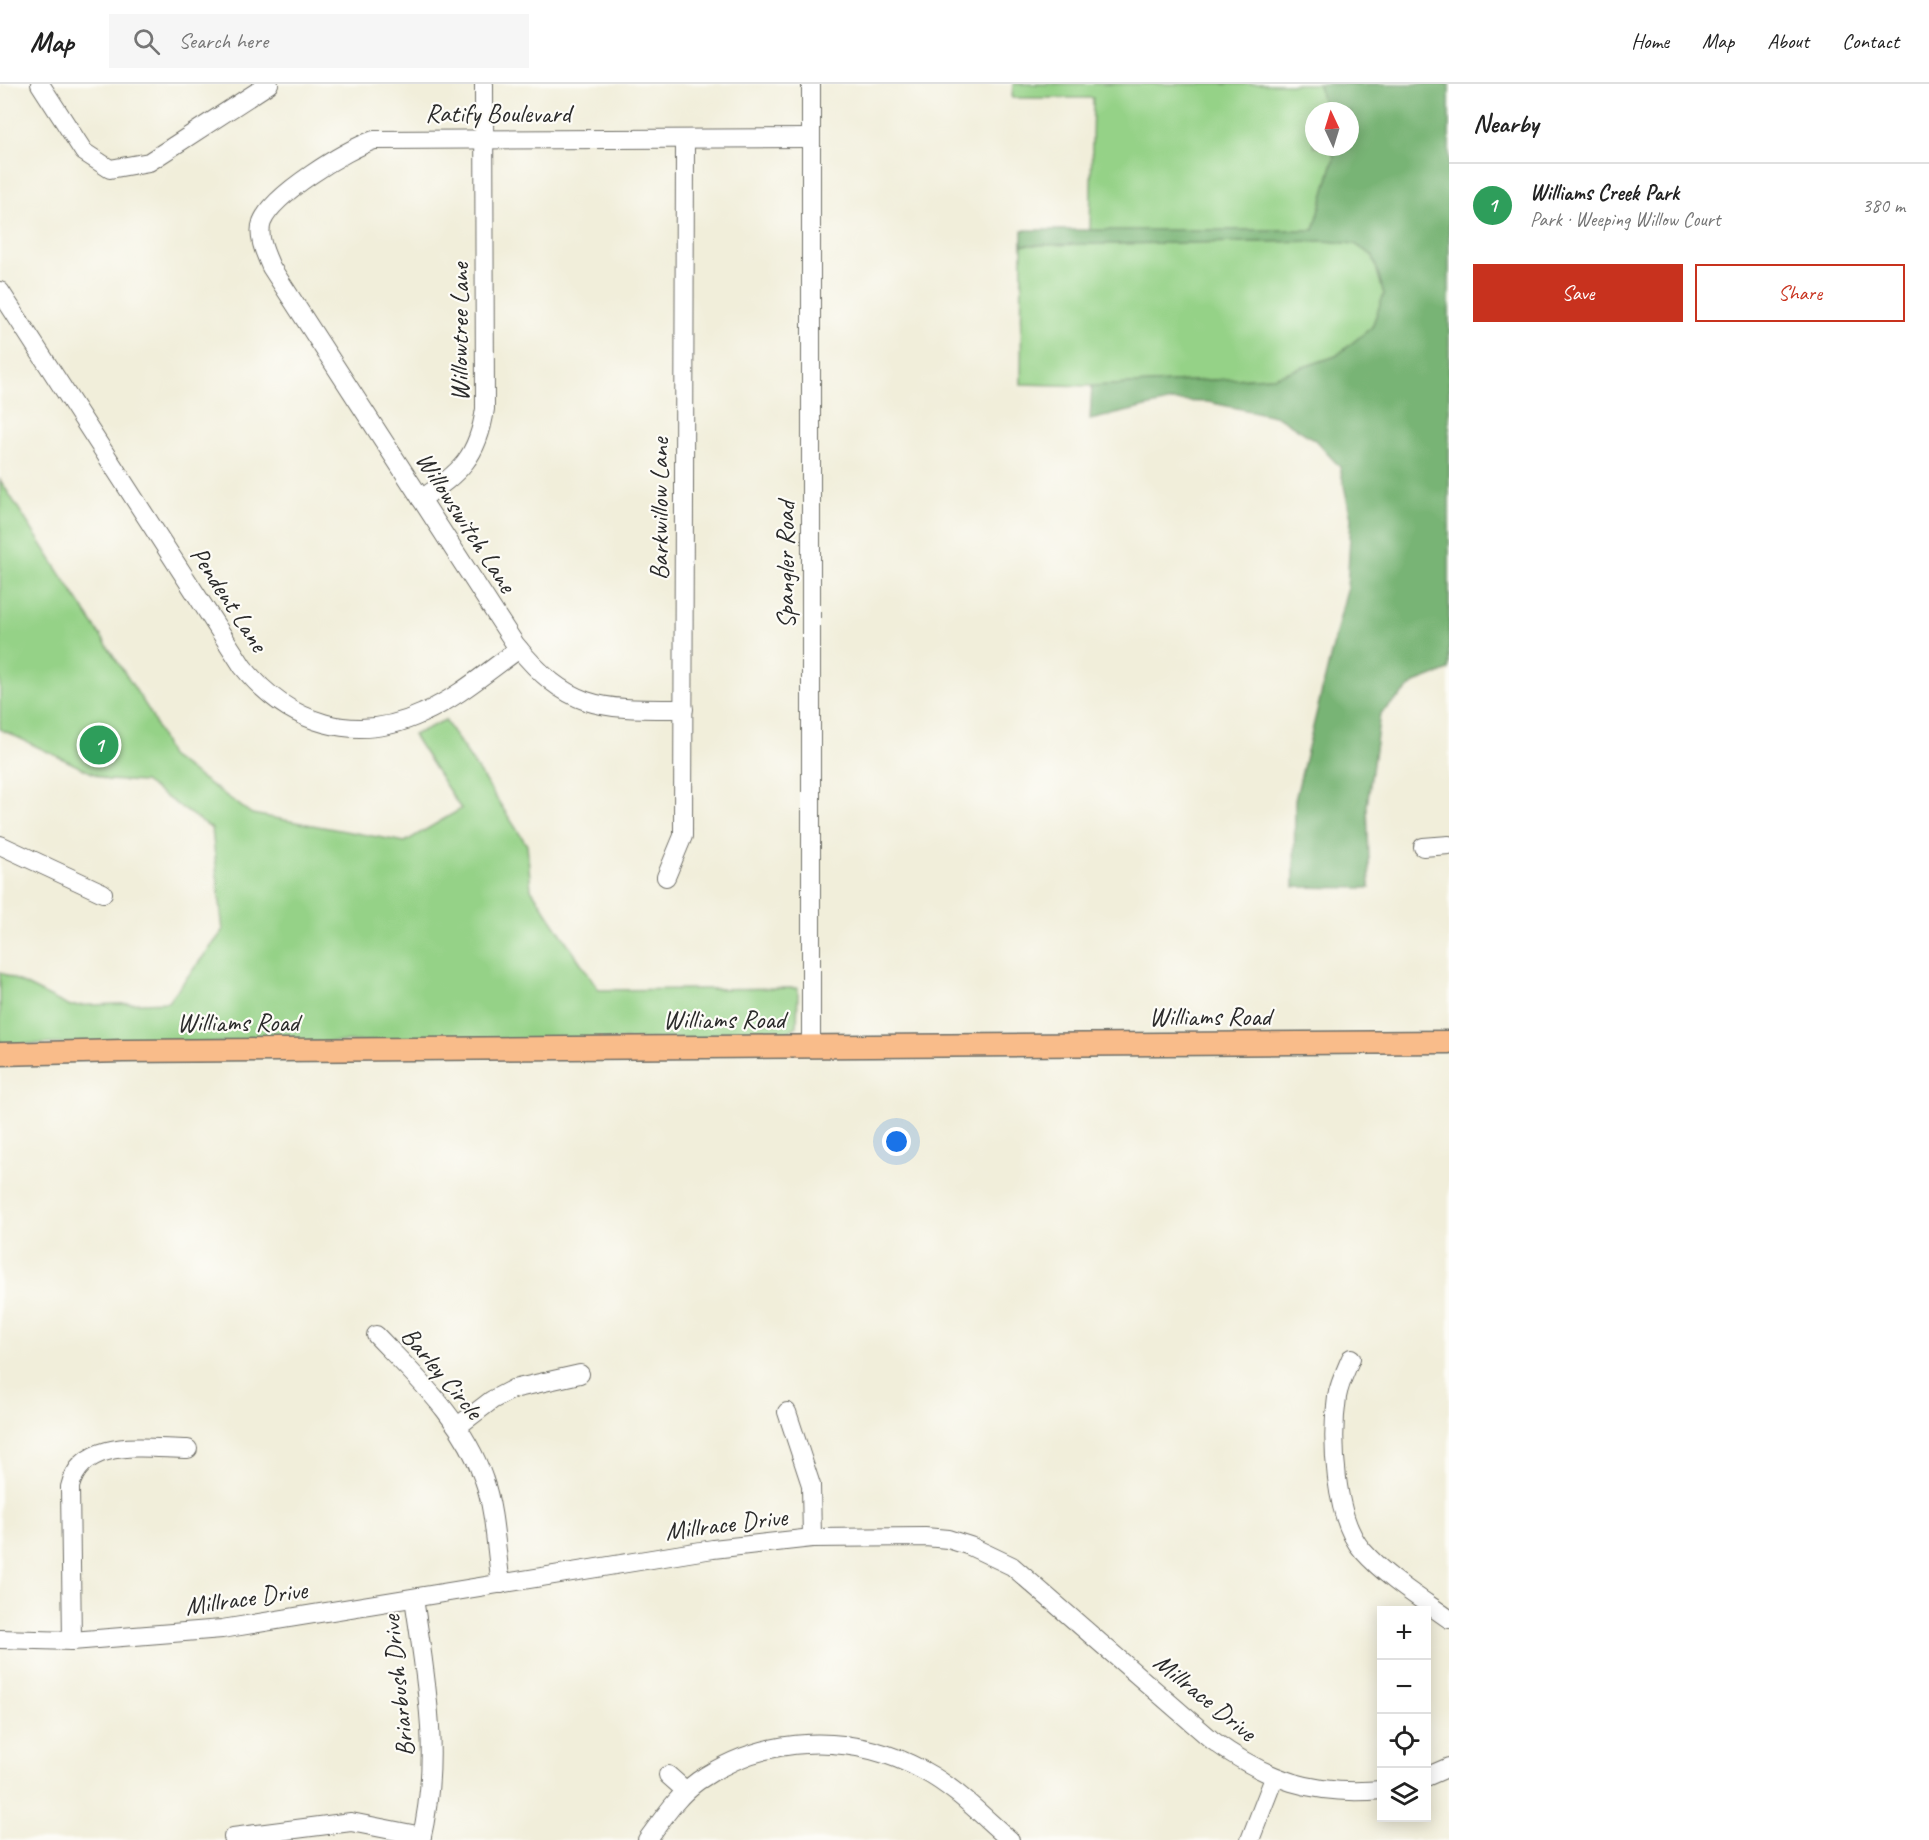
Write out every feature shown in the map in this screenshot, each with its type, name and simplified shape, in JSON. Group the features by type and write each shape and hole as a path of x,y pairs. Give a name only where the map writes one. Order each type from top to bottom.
{"main road":[{"name":"Williams Road","path":"0,1054 1449,1042"}],"street":[{"path":"40,84 84,152 110,169 149,162 269,84"},
{"name":"Willowtree Lane","path":"421,499 462,469 474,451 482,430 485,409 484,84"},
{"name":"Spangler Road","path":"811,84 811,1047"},
{"name":"Ratify Boulevard","path":"271,267 260,232 267,213 286,193 348,151 374,140 391,138 810,138"},
{"name":"Barkwillow Lane","path":"666,877 682,836 685,139"},
{"name":"Willowswitch Lane","path":"271,267 519,650 544,678 572,696 590,703 629,709 684,709"},
{"name":"Pendent Lane","path":"0,291 243,668 265,693 279,704 306,718 331,725 350,728 389,726 441,704 519,650"},
{"path":"0,845 103,893"},
{"path":"1423,847 1449,845"},
{"name":"Barley Circle","path":"376,1335 458,1426 473,1452 485,1482 501,1584"},
{"path":"1351,1358 1337,1395 1336,1431 1338,1496 1348,1525 1361,1549 1383,1572 1449,1619"},
{"path":"458,1426 492,1400 513,1389 580,1374"},
{"path":"787,1412 811,1485 812,1538"},
{"path":"72,1641 70,1487 73,1473 84,1461 98,1452 114,1449 188,1449"},
{"name":"Millrace Drive","path":"0,1639 72,1641 222,1629 713,1550 812,1538 925,1537 948,1539 991,1554 1035,1584 1212,1740 1243,1762 1274,1778 1325,1790 1377,1790"},
{"name":"Briarbush Drive","path":"414,1598 432,1731 433,1766 421,1838"},
{"path":"647,1840 686,1791 716,1771 758,1752 798,1743 847,1745 873,1750 924,1771 949,1787 1010,1840"},
{"path":"1431,1775 1449,1767"},
{"path":"668,1775 686,1791"},
{"path":"1250,1840 1274,1778"},
{"path":"233,1837 351,1822 421,1838"}],"green space":[{"path":"1013,84 1319,84 1322,102 1305,102 1305,156 1334,156 1334,158 1314,230 1090,231 1093,98 1012,98"},
{"path":"1319,84 1449,84 1449,670 1415,683 1380,714 1367,806 1370,888 1294,887 1295,800 1347,589 1351,518 1340,467 1315,440 1279,417 1208,402 1172,401 1090,420 1092,386 1274,377 1336,356 1372,327 1384,294 1373,256 1355,244 1326,241 1022,245 1022,230 1314,230 1334,156 1359,156 1359,102 1322,102"},
{"path":"1326,241 1355,244 1373,256 1384,294 1372,327 1336,356 1274,377 1092,386 1021,384 1022,245"},
{"path":"0,480 150,712 170,756 252,814 405,842 461,809 413,735 445,720 527,845 531,889 599,990 798,988 797,1026 778,1039 0,1044 0,972 68,1006 168,1002 223,931 212,829 144,782 107,780 0,729"}],"place":[{"name":"Williams Creek Park","path":"99,745"}]}
